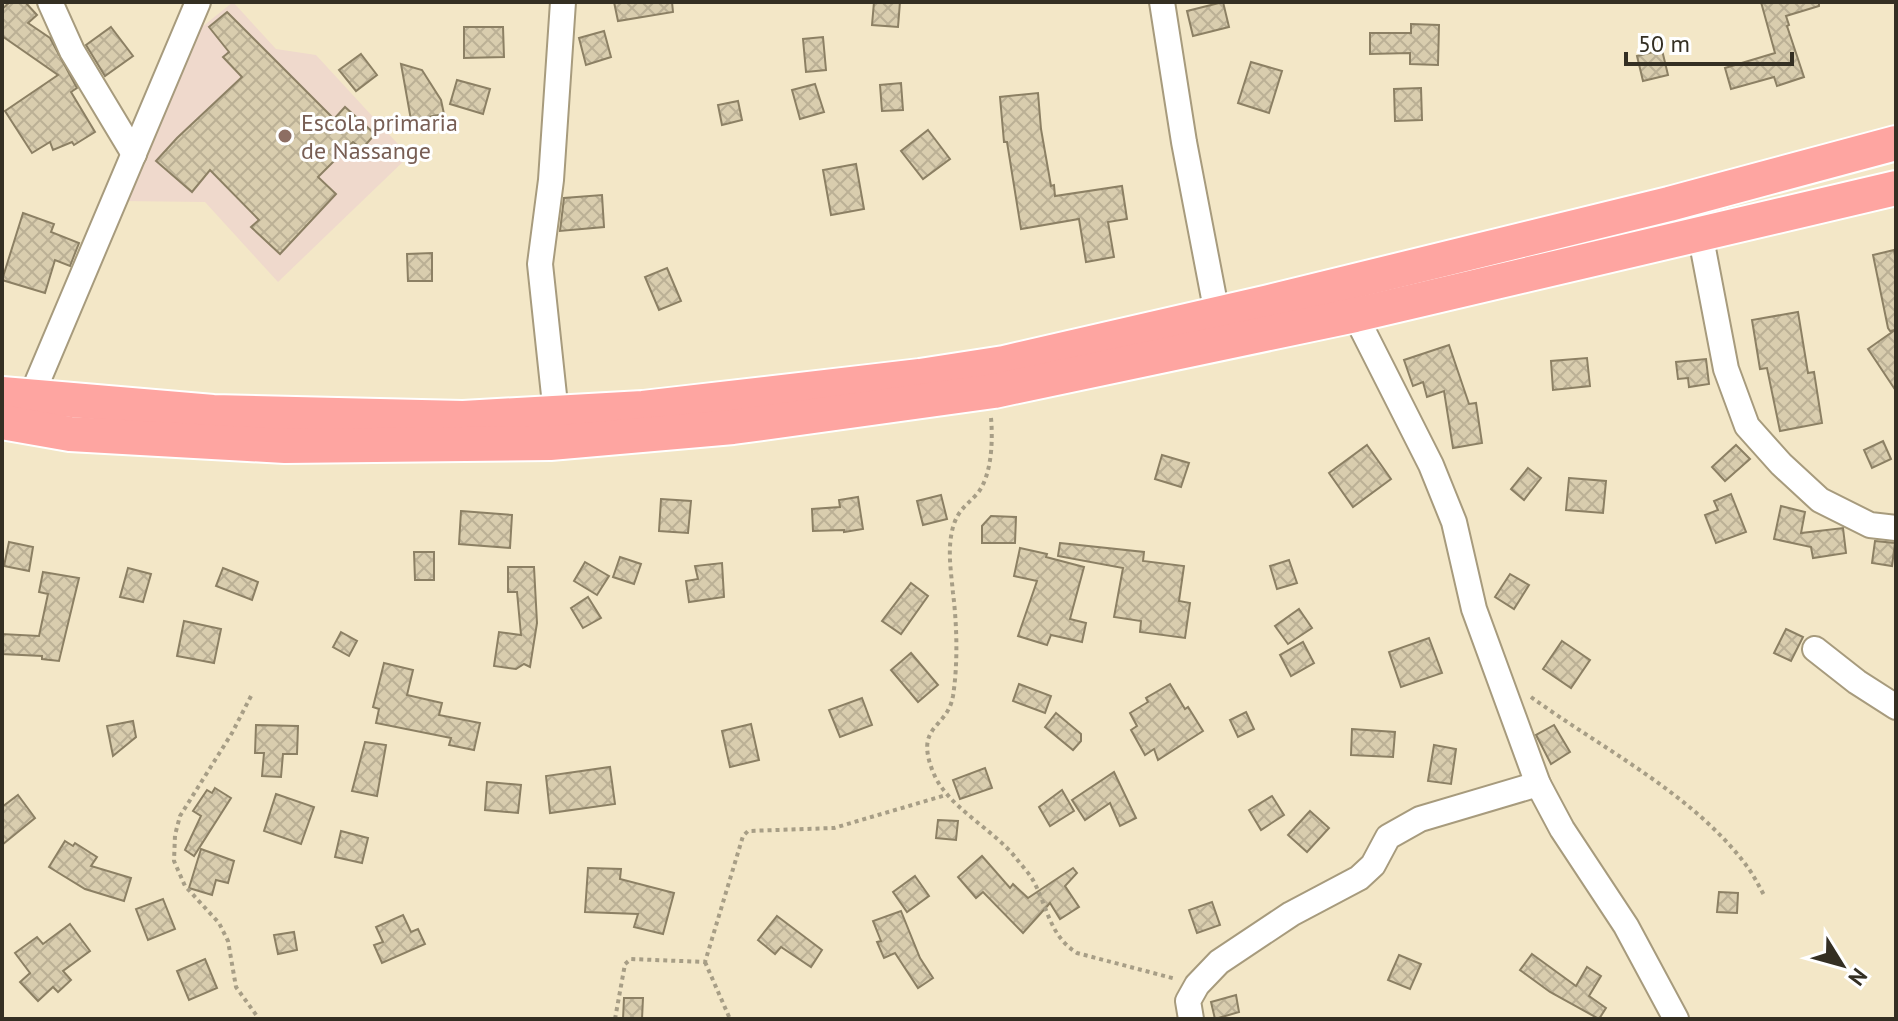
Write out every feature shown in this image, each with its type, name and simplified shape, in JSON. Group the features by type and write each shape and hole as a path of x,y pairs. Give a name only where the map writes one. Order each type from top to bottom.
{"highway":[{"path":"17,396 213,412 463,418 556,414 771,394 1004,363 1669,204 1896,143"},
{"path":"2,422 70,434 285,446 550,443 733,427 989,391 1355,315 1896,188"}],"street":[{"path":"50,2 72,51 134,154"},
{"path":"17,396 134,154 198,2"},
{"path":"556,414 540,264 551,180 563,2"},
{"path":"1162,2 1184,142 1217,314"},
{"path":"1700,233 1726,369 1747,426 1781,464 1820,500 1870,525 1896,528"},
{"path":"1339,283 1431,465 1454,522 1474,609 1538,784 1562,829 1626,926 1676,1019"},
{"path":"1815,649 1896,707"},
{"path":"1191,1019 1188,1001 1197,985 1219,962 1291,914 1359,878 1373,865 1388,837 1420,819 1538,784"}],"path":[{"path":"989,391 992,430 989,462 979,491 958,512 952,532 949,571 955,622 953,698 946,714 929,732 927,745 933,772 946,795 1010,850 1034,881 1052,926 1064,945 1077,953 1197,985"},
{"path":"1497,671 1569,725 1676,797 1711,827 1746,865 1765,897"},
{"path":"251,696 180,816 175,835 174,861 185,886 219,923 228,941 236,987 259,1019"},
{"path":"730,1019 705,962 743,836 748,831 834,828 946,795"},
{"path":"615,1019 625,964 631,959 705,962"}],"shaded area":[{"path":"233,2 276,49 316,55 409,156 278,282 205,202 121,201 192,35"}],"building":[{"path":"10,2 25,2 37,15 28,23 50,38 77,88 71,92 95,132 74,145 72,142 53,150 50,142 32,153 5,111 58,75 2,36 2,9"},
{"path":"614,2 672,2 673,12 618,21"},
{"path":"874,2 900,2 898,27 872,25"},
{"path":"1223,2 1229,27 1193,36 1187,11"},
{"path":"1761,2 1819,2 1819,6 1786,16 1804,77 1777,86 1774,77 1731,89 1725,68 1775,53"},
{"path":"227,12 334,119 345,107 375,134 362,149 353,142 318,177 336,194 280,254 251,227 259,220 210,170 192,192 156,161 242,77 223,57 229,52 209,27"},
{"path":"1411,24 1439,25 1438,65 1410,64 1410,53 1370,54 1370,33 1411,33"},
{"path":"111,27 133,56 105,76 86,45"},
{"path":"464,27 503,27 504,57 464,58"},
{"path":"604,31 611,57 586,65 579,38"},
{"path":"823,37 826,70 806,72 803,39"},
{"path":"1662,50 1668,75 1643,81 1637,56"},
{"path":"361,54 377,75 356,91 339,70"},
{"path":"1251,62 1282,71 1269,113 1238,103"},
{"path":"401,64 422,70 441,100 444,114 411,120"},
{"path":"457,80 490,89 483,114 450,104"},
{"path":"901,83 903,110 882,111 880,85"},
{"path":"815,84 824,112 800,119 792,90"},
{"path":"1421,88 1422,120 1395,121 1394,89"},
{"path":"1038,93 1041,129 1055,196 1122,186 1127,219 1108,222 1114,257 1086,262 1079,219 1021,229 1007,142 1004,142 1000,97"},
{"path":"738,101 742,120 722,125 718,105"},
{"path":"928,130 950,159 923,179 901,151"},
{"path":"856,164 864,209 831,215 823,170"},
{"path":"602,195 604,227 560,231 564,198"},
{"path":"23,213 54,224 51,232 79,243 70,266 55,260 45,293 2,280"},
{"path":"1894,250 1896,391 1868,349 1895,330 1888,328 1873,255"},
{"path":"432,253 432,281 408,281 407,254"},
{"path":"667,268 681,301 659,310 645,277"},
{"path":"1798,312 1808,373 1814,372 1822,423 1780,431 1767,368 1760,369 1752,320"},
{"path":"1449,345 1469,404 1476,403 1482,443 1453,448 1444,391 1427,397 1423,382 1413,386 1404,360"},
{"path":"1587,358 1590,386 1553,390 1551,361"},
{"path":"1706,359 1709,384 1689,387 1688,378 1678,379 1676,362"},
{"path":"1883,441 1891,459 1872,468 1864,450"},
{"path":"1367,445 1391,479 1353,507 1329,473"},
{"path":"1736,445 1750,459 1725,481 1712,467"},
{"path":"1162,455 1189,463 1181,487 1155,479"},
{"path":"1528,468 1541,478 1524,500 1511,489"},
{"path":"1569,478 1606,481 1603,513 1566,510"},
{"path":"1731,494 1746,532 1716,543 1705,515 1718,510 1714,501"},
{"path":"941,495 947,519 923,525 917,501"},
{"path":"858,497 863,529 813,531 812,509 840,507 839,500"},
{"path":"661,499 691,501 688,533 659,531"},
{"path":"1781,506 1805,512 1801,533 1843,528 1846,553 1813,558 1811,547 1774,539"},
{"path":"461,511 512,515 510,548 459,544"},
{"path":"991,516 1016,517 1015,543 982,543 982,526"},
{"path":"1875,541 1895,543 1892,566 1872,563"},
{"path":"9,542 33,547 29,571 4,566"},
{"path":"1060,543 1144,552 1143,561 1184,566 1179,601 1190,603 1185,638 1140,632 1141,621 1114,617 1123,568 1058,556"},
{"path":"1020,548 1084,567 1070,619 1086,623 1082,642 1051,635 1047,645 1018,636 1037,581 1014,576"},
{"path":"414,552 434,552 434,580 415,580"},
{"path":"620,557 641,564 634,584 613,577"},
{"path":"1289,560 1297,583 1277,589 1270,566"},
{"path":"585,562 609,576 597,595 574,581"},
{"path":"722,563 724,597 689,602 686,581 698,579 695,566"},
{"path":"508,567 534,567 537,623 530,667 524,664 516,669 494,666 499,632 521,635 517,592 508,592"},
{"path":"128,568 151,574 143,602 120,597"},
{"path":"223,568 258,582 252,600 216,586"},
{"path":"43,572 79,578 59,661 42,659 42,656 2,654 2,634 39,636 48,594 39,592"},
{"path":"1510,574 1529,585 1514,609 1495,597"},
{"path":"911,583 928,596 901,634 882,621"},
{"path":"588,597 601,618 583,628 571,608"},
{"path":"1299,609 1312,628 1288,644 1275,626"},
{"path":"184,621 221,629 214,663 177,656"},
{"path":"1786,629 1803,637 1791,661 1774,653"},
{"path":"341,632 357,641 349,656 333,647"},
{"path":"1429,638 1442,673 1401,687 1389,652"},
{"path":"1562,641 1590,660 1571,688 1543,669"},
{"path":"1303,642 1314,663 1291,676 1280,655"},
{"path":"911,653 938,685 918,702 891,670"},
{"path":"384,663 413,670 407,695 442,703 439,715 480,723 474,750 449,745 451,738 376,723 379,709 373,707"},
{"path":"1019,684 1051,696 1045,713 1013,701"},
{"path":"1170,684 1203,731 1158,760 1154,749 1145,755 1131,730 1137,726 1130,713 1148,702 1146,698"},
{"path":"862,698 872,725 840,737 829,710"},
{"path":"1246,712 1254,729 1238,737 1230,720"},
{"path":"1056,713 1081,734 1081,741 1073,750 1045,727"},
{"path":"133,721 136,737 113,756 107,726"},
{"path":"751,724 759,760 730,767 722,731"},
{"path":"256,725 298,726 297,754 283,754 281,777 262,776 264,753 255,753"},
{"path":"1554,725 1570,752 1551,764 1536,735"},
{"path":"1352,729 1395,732 1393,757 1351,755"},
{"path":"365,742 386,745 377,796 352,791"},
{"path":"1434,745 1456,749 1451,784 1428,781"},
{"path":"610,767 615,804 550,813 546,776"},
{"path":"985,768 992,788 960,799 953,780"},
{"path":"1114,772 1136,818 1120,826 1110,803 1085,820 1072,800"},
{"path":"487,782 521,785 518,813 485,810"},
{"path":"215,788 231,798 194,856 185,850 201,816 193,811 207,790 212,793"},
{"path":"1062,790 1074,811 1050,826 1039,807"},
{"path":"276,794 314,807 301,844 264,831"},
{"path":"18,795 35,818 2,845 2,807"},
{"path":"1272,796 1284,815 1261,830 1249,810"},
{"path":"1310,811 1329,828 1307,852 1288,835"},
{"path":"938,820 958,821 956,840 936,838"},
{"path":"341,831 368,838 362,863 335,857"},
{"path":"65,841 73,846 75,843 97,857 91,866 131,878 124,901 85,889 49,867"},
{"path":"201,849 234,861 228,883 216,880 212,895 189,888"},
{"path":"982,856 1010,888 1013,884 1028,898 1073,868 1077,873 1065,886 1079,907 1060,919 1050,903 1023,933 983,892 976,898 958,877"},
{"path":"588,868 621,869 620,879 674,893 663,934 634,927 638,914 585,912"},
{"path":"915,876 929,896 907,912 893,892"},
{"path":"1719,892 1738,893 1737,913 1717,912"},
{"path":"163,899 175,929 148,940 136,909"},
{"path":"1212,902 1220,925 1197,933 1189,910"},
{"path":"901,911 920,958 933,978 918,988 895,953 884,958 877,942 881,941 873,921"},
{"path":"403,915 411,932 418,929 425,944 382,963 374,945 383,942 376,927"},
{"path":"777,916 822,950 811,967 781,947 775,954 758,940"},
{"path":"70,924 90,951 63,971 71,980 58,992 53,987 38,1001 20,982 30,973 15,953 37,937 43,944"},
{"path":"294,932 297,950 278,954 274,935"},
{"path":"1532,954 1576,986 1587,967 1601,976 1589,996 1606,1008 1599,1019 1550,992 1520,970"},
{"path":"1399,955 1421,964 1410,989 1388,980"},
{"path":"205,959 217,988 189,1000 177,971"},
{"path":"1236,995 1239,1012 1215,1019 1211,1002"},
{"path":"624,998 643,998 642,1019 623,1019"}],"place":[{"name":"Escola primaria de Nassange","path":"285,136"}]}
